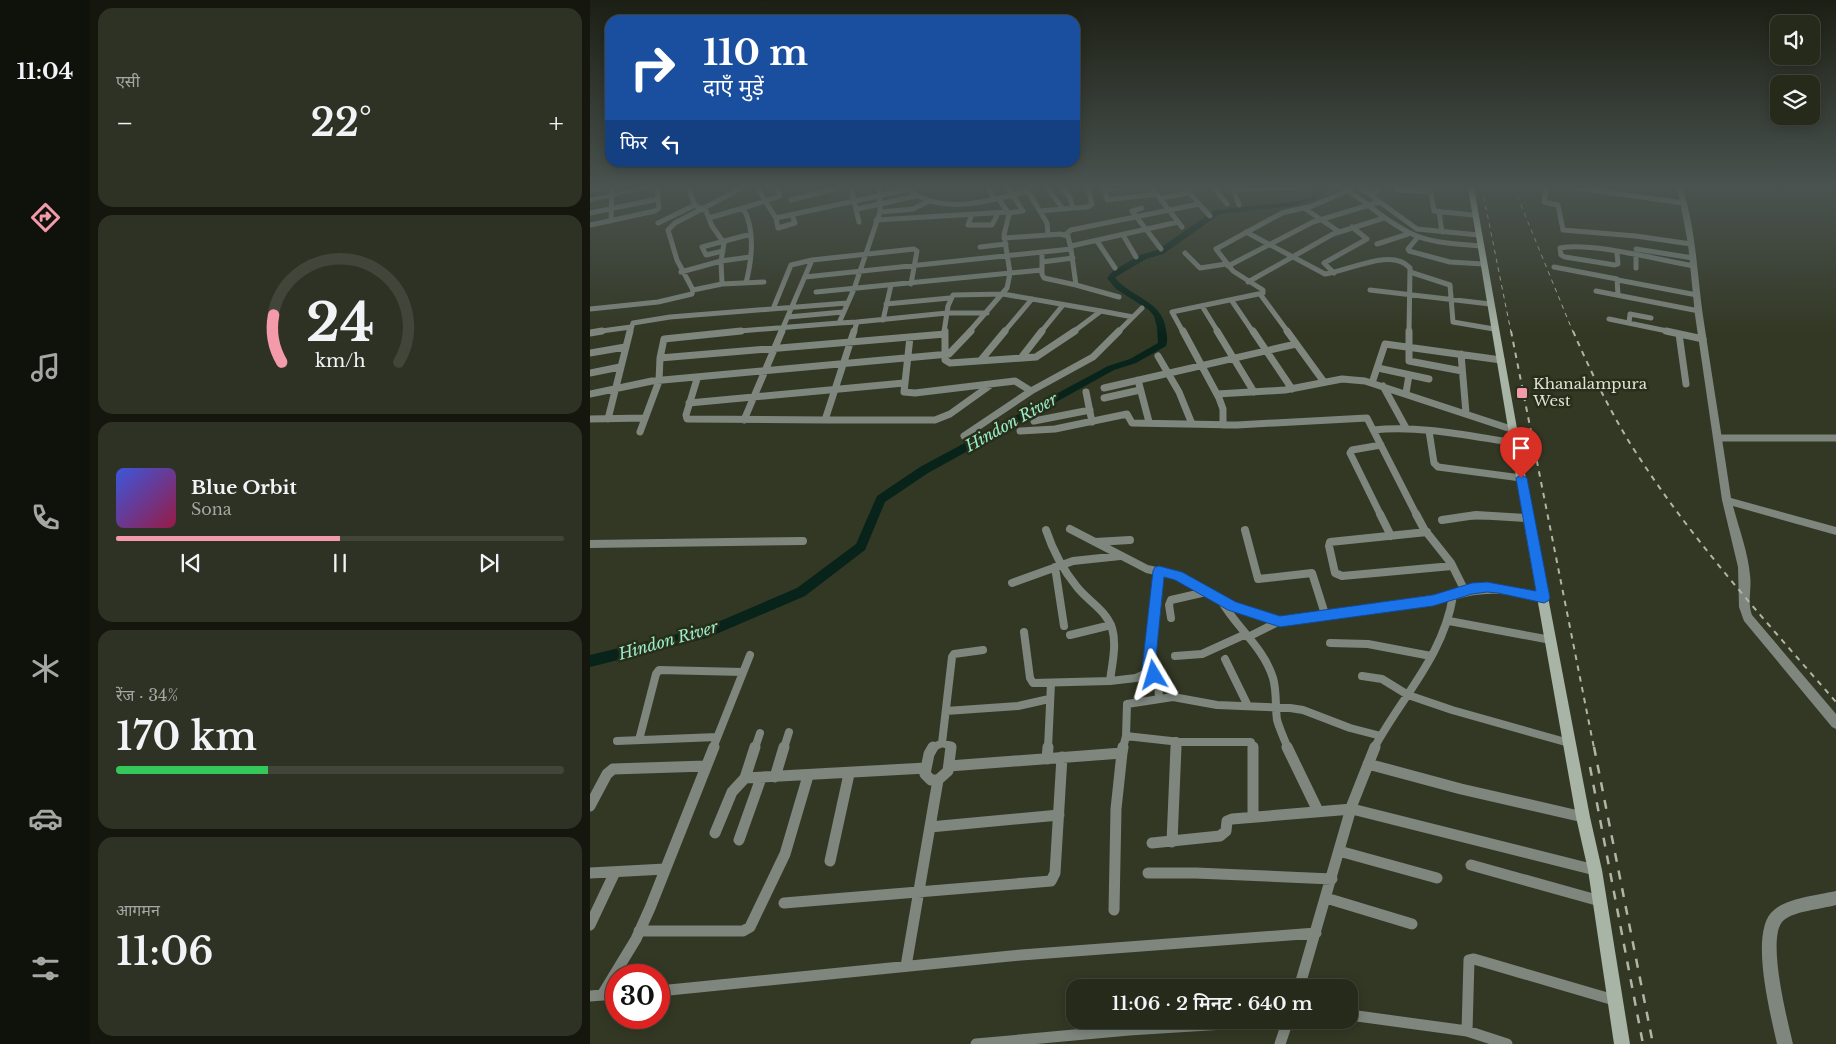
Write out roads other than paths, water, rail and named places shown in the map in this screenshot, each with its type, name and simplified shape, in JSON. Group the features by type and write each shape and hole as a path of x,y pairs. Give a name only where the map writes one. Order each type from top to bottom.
{"main road":[{"path":"1478,237 1569,743 1595,870 1622,1044"}],"street":[{"path":"670,237 682,272 693,290"},
{"path":"720,237 722,240 723,251 721,261 722,284"},
{"path":"723,251 706,255 702,247 738,237"},
{"path":"746,282 750,270 751,237"},
{"path":"839,323 854,289 870,237"},
{"path":"590,394 659,381 944,355 955,350 1004,294 1010,273 1005,237"},
{"path":"980,247 1036,237"},
{"path":"1068,237 1070,239 1076,285"},
{"path":"805,276 1042,253 1116,237"},
{"path":"1124,237 1136,257"},
{"path":"1152,237 1160,249"},
{"path":"1238,237 1216,249 1227,265 1248,282 1263,290 1260,294"},
{"path":"1255,237 1322,273 1334,273 1393,258 1405,261 1410,266 1409,347 1411,362 1462,371"},
{"path":"1185,253 1200,268 1227,265 1283,237"},
{"path":"1248,282 1328,237"},
{"path":"1334,273 1324,263 1367,239 1364,237"},
{"path":"1378,244 1400,237"},
{"path":"1414,237 1447,243 1479,240"},
{"path":"1464,237 1479,240"},
{"path":"1641,237 1692,244"},
{"path":"1690,237 1699,311 1727,500 1744,575 1745,591 1742,601 1744,609 1748,618 1836,723"},
{"path":"1417,238 1408,249 1409,251 1450,262 1484,264"},
{"path":"1097,241 1115,268"},
{"path":"1617,253 1617,265 1565,257 1561,255 1560,248 1564,246 1585,247 1617,253 1636,257 1693,262"},
{"path":"773,309 791,265 812,260 914,249 917,251 912,284"},
{"path":"1636,250 1693,262"},
{"path":"1042,253 1044,278 1119,297"},
{"path":"682,272 721,261 750,257"},
{"path":"1636,257 1636,268"},
{"path":"1042,262 1072,258"},
{"path":"744,420 812,260"},
{"path":"1554,267 1697,294"},
{"path":"816,292 1042,270"},
{"path":"1410,272 1450,284 1453,322 1494,329"},
{"path":"1618,280 1618,295"},
{"path":"591,311 676,299 692,294 693,290 722,284 764,282"},
{"path":"883,320 891,286"},
{"path":"1370,290 1490,304"},
{"path":"1596,291 1699,311"},
{"path":"1101,311 1095,318 1038,356 947,363 944,355 947,313 950,298 954,294 1004,294 1063,305 1101,311 1133,317"},
{"path":"1223,425 1223,409 1217,394 1172,312 1260,294"},
{"path":"1260,294 1324,382"},
{"path":"886,304 950,298"},
{"path":"981,360 1032,299"},
{"path":"1232,301 1292,389"},
{"path":"608,419 630,327 633,323 648,320 847,303"},
{"path":"1021,358 1063,305"},
{"path":"1202,306 1254,392"},
{"path":"964,436 1031,391 1092,357 1142,308"},
{"path":"788,317 843,312"},
{"path":"640,432 659,381 663,341 668,338 947,313 987,313"},
{"path":"1629,323 1630,314 1651,318"},
{"path":"1609,318 1703,338"},
{"path":"825,420 857,322"},
{"path":"590,333 630,327"},
{"path":"660,358 945,334"},
{"path":"1680,334 1686,384"},
{"path":"910,337 904,392 910,393 1015,381 1031,391"},
{"path":"1104,388 1296,344"},
{"path":"1372,383 1378,368 1383,345 1501,360"},
{"path":"590,353 625,347"},
{"path":"1461,354 1466,413"},
{"path":"1158,356 1185,405 1192,424"},
{"path":"590,372 620,367"},
{"path":"1378,368 1429,379"},
{"path":"1406,393 1409,375"},
{"path":"697,378 686,415 687,419 935,420 950,414 992,384"},
{"path":"1217,394 1292,389 1342,379 1383,386 1514,430"},
{"path":"1138,380 1149,422"},
{"path":"690,404 904,383"},
{"path":"1383,386 1406,428"},
{"path":"1104,398 1140,390"},
{"path":"1086,392 1092,422"},
{"path":"1034,421 1090,410"},
{"path":"1020,431 1055,429 1127,414 1133,424 1149,422 1223,425 1364,417 1368,420 1427,532 1452,566 1465,591"},
{"path":"590,420 645,418"},
{"path":"1373,430 1387,427 1406,428 1516,443"},
{"path":"1429,431 1434,463 1438,467 1521,478"},
{"path":"1718,438 1836,438"},
{"path":"1381,445 1354,450 1350,454 1391,536"},
{"path":"1727,500 1836,531"},
{"path":"1442,520 1476,515 1528,518"},
{"path":"1070,529 1147,569 1178,576 1222,602 1258,616 1280,621"},
{"path":"1046,530 1058,566 1059,602 1064,626"},
{"path":"1245,530 1258,579 1312,573 1325,614"},
{"path":"1427,532 1330,542 1329,546 1335,573 1342,576 1452,566"},
{"path":"1095,542 1130,540"},
{"path":"590,544 803,541"},
{"path":"1012,583 1081,559 1120,556"},
{"path":"1058,566 1101,610 1111,625 1114,648 1110,682"},
{"path":"1149,672 1159,571"},
{"path":"1175,656 1193,655 1209,651 1280,621 1433,600 1487,587 1498,587 1544,598"},
{"path":"1171,618 1169,605 1171,600 1206,592"},
{"path":"1302,979 1339,851 1368,764 1381,736 1408,695 1449,621 1453,596"},
{"path":"1222,602 1232,619 1247,635 1266,662 1273,678 1278,708 1277,718 1282,736 1318,811"},
{"path":"1449,621 1551,640"},
{"path":"1070,635 1111,625"},
{"path":"1024,632 1031,681 1036,684 1110,682 1136,678 1149,672"},
{"path":"1330,644 1342,642 1372,644 1431,656"},
{"path":"942,743 952,655 983,650"},
{"path":"602,995 639,931 750,655"},
{"path":"1225,659 1248,706"},
{"path":"639,740 657,671 662,669 685,669 743,672"},
{"path":"1149,672 1158,677 1159,699"},
{"path":"1362,676 1390,682 1408,695 1452,710 1569,743"},
{"path":"1047,759 1051,683"},
{"path":"1114,910 1116,809 1122,753 1126,736 1127,704 1181,698 1217,705 1303,710 1350,728 1381,736"},
{"path":"946,712 1018,706 1049,699"},
{"path":"715,833 732,792 745,778 760,732"},
{"path":"775,777 789,732"},
{"path":"1126,736 1176,742 1251,742 1253,746 1253,817"},
{"path":"617,740 717,737"},
{"path":"1172,842 1176,742"},
{"path":"942,743 951,746 949,766 947,775 938,780 931,780 926,777 930,748 942,743"},
{"path":"949,766 1122,753"},
{"path":"784,903 1051,881 1055,873 1062,757"},
{"path":"1368,764 1461,789 1583,817"},
{"path":"590,806 607,774 613,769 706,766"},
{"path":"745,778 849,774 926,768"},
{"path":"830,861 849,774"},
{"path":"639,931 743,931 750,927 785,854 808,776"},
{"path":"739,840 761,778"},
{"path":"906,966 938,780"},
{"path":"1152,843 1220,836 1225,833 1226,823 1229,819 1352,809 1595,870"},
{"path":"930,827 1058,815"},
{"path":"1339,851 1437,878"},
{"path":"1471,865 1600,901"},
{"path":"590,874 665,870"},
{"path":"590,925 616,872"},
{"path":"1148,874 1196,873 1332,879"},
{"path":"1326,898 1412,924"},
{"path":"1785,1044 1770,965 1768,948 1770,929 1777,916 1788,911 1836,898"},
{"path":"670,990 1021,955 1316,933"},
{"path":"1467,1032 1469,960 1474,959 1614,1000"},
{"path":"590,996 605,995"},
{"path":"1358,1016 1467,1032 1507,1044"},
{"path":"976,1044 1145,1029"},
{"path":"1280,1044 1285,1029"}],"waterway":[{"name":"Hindon River","path":"590,661 707,632 801,592 861,547 881,499 924,470 1111,368 1133,361 1163,344 1162,327 1158,316 1152,308 1119,288 1111,278 1143,257 1160,252 1182,237"}],"railway":[{"path":"1492,237 1511,332"},
{"path":"1534,237 1573,332"},
{"path":"1511,331 1594,748"},
{"path":"1573,331 1592,373 1628,440 1675,509 1727,575 1836,702"},
{"path":"1594,747 1653,1044"},
{"path":"1590,767 1643,1044"}],"place":[{"name":"Khanalampura West","path":"1522,393"}]}
